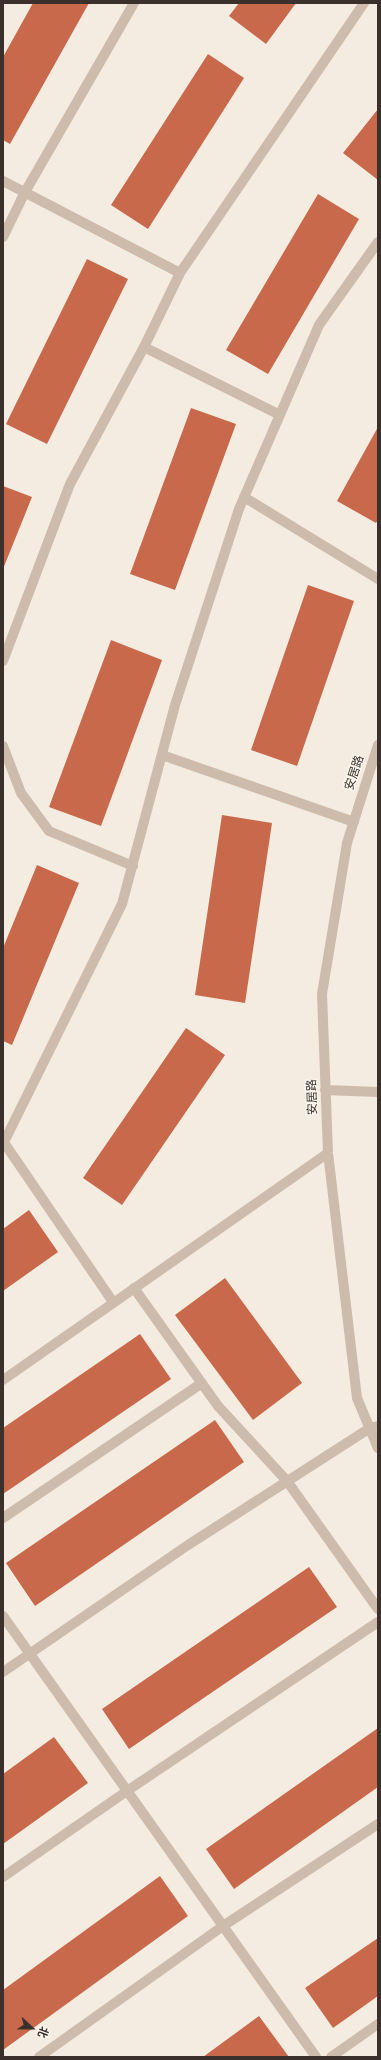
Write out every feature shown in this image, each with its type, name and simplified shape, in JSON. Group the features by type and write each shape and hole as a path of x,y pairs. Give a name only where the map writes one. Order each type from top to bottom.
{"street":[{"path":"3,237 25,192 134,3"},
{"path":"3,661 70,484 144,347 180,273 364,3"},
{"path":"3,181 180,273"},
{"path":"113,1302 3,1142 122,904 178,698 244,497 319,325 378,242"},
{"path":"144,347 280,415"},
{"path":"244,497 378,579"},
{"path":"3,746 21,793 49,831 133,866"},
{"name":"安居路","path":"377,751 347,843 322,994 328,1153 357,1398 374,1427 378,1448"},
{"path":"162,755 354,822"},
{"path":"325,1090 378,1092"},
{"path":"3,1380 328,1153"},
{"path":"134,1288 218,1406 287,1481 378,1609"},
{"path":"3,1518 202,1383"},
{"path":"3,1672 188,1545 374,1427"},
{"path":"3,1616 316,2057"},
{"path":"3,1878 127,1791 378,1622"},
{"path":"39,2057 223,1926 378,1824"},
{"path":"331,2057 378,2024"}],"building":[{"path":"33,3 89,3 10,144 3,140 3,57"},
{"path":"239,3 296,3 266,44 229,16"},
{"path":"208,54 244,78 148,229 111,205"},
{"path":"378,109 378,180 343,153"},
{"path":"318,194 359,219 268,374 226,350"},
{"path":"87,259 128,279 47,444 6,424"},
{"path":"191,408 236,424 175,590 130,574"},
{"path":"378,427 378,520 376,523 337,501"},
{"path":"3,486 32,497 3,569"},
{"path":"308,585 354,601 297,766 251,750"},
{"path":"111,640 162,660 101,826 49,807"},
{"path":"222,815 272,823 245,1003 195,995"},
{"path":"37,865 79,883 12,1045 3,1041 3,948"},
{"path":"186,1028 225,1055 122,1205 83,1178"},
{"path":"29,1210 58,1252 3,1291 3,1229"},
{"path":"225,1278 302,1383 253,1420 175,1315"},
{"path":"140,1334 171,1379 3,1494 3,1428"},
{"path":"215,1420 244,1462 35,1606 6,1563"},
{"path":"309,1567 337,1607 129,1749 102,1709"},
{"path":"378,1728 378,1787 234,1889 206,1849"},
{"path":"54,1737 88,1783 3,1844 3,1774"},
{"path":"160,1876 188,1916 3,2050 3,1990"},
{"path":"378,1938 378,1996 333,2028 305,1988"},
{"path":"259,2016 289,2057 203,2057"}]}
